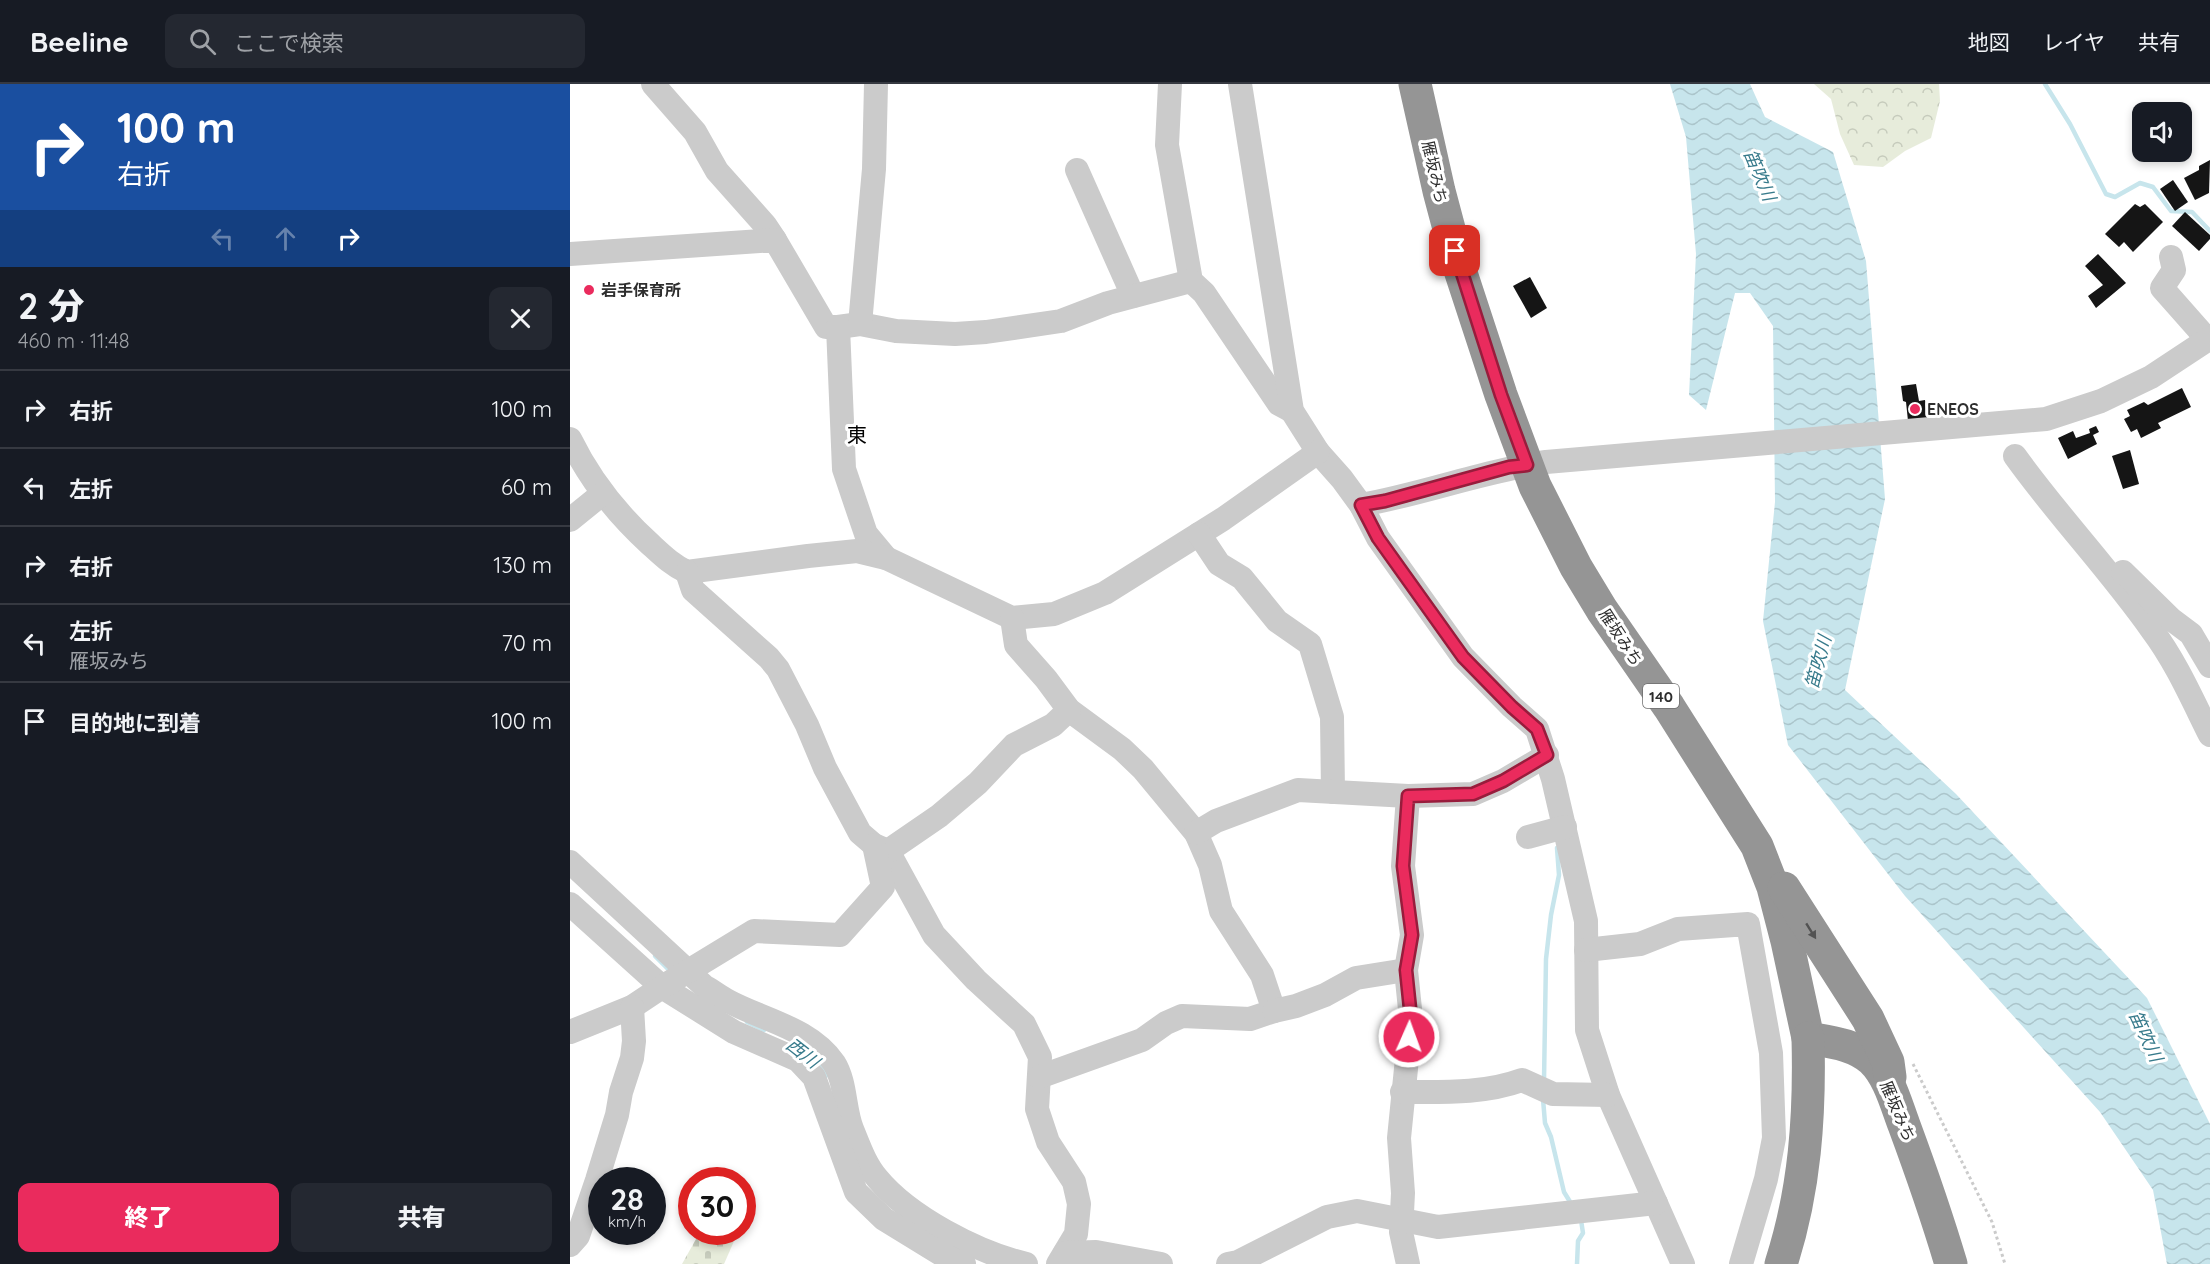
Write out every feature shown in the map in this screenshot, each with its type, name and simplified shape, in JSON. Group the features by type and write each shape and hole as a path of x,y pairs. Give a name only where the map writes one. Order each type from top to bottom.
{"highway":[{"name":"雁坂みち","path":"1415,84 1439,191 1460,270 1501,395 1536,463 1554,525 1602,610 1707,764 1757,846 1773,887 1788,941 1808,1038 1854,1048 1872,1060 1893,1095 1919,1164 1951,1264"},
{"path":"1757,846 1868,1019 1888,1062 1893,1095"},
{"name":"140","path":"1781,1264 1800,1191 1807,1139 1808,1038"}],"street":[{"path":"653,84 695,132 717,171 765,225 826,327 849,326 955,334 986,332 1061,321 1108,303 1191,281"},
{"path":"876,84 874,169 849,326 844,469 866,534 886,558"},
{"path":"1170,84 1167,145 1191,281 1204,293 1279,404 1292,411"},
{"path":"1240,84 1292,411 1318,452 1361,505 1378,538 1463,657 1537,729 1547,755 1586,921 1587,1030 1608,1095 1683,1264"},
{"path":"1077,170 1133,296"},
{"path":"570,254 774,240"},
{"path":"1361,505 1385,501 1509,467 1536,463 2046,419 2101,401 2151,377 2209,339 2162,288 2174,270 2171,257"},
{"path":"1982,426 2015,456 2040,473 2118,567 2171,619 2191,634 2210,666"},
{"path":"570,439 602,494 643,538 674,566 687,572 857,551 886,558 1012,618 1054,614 1105,592 1199,534 1318,452"},
{"path":"2015,456 2044,496 2152,630 2180,672 2210,735"},
{"path":"570,520 602,494"},
{"path":"1199,534 1219,564 1242,578 1277,621 1310,644 1332,717 1333,792"},
{"path":"687,572 693,590 769,658 778,669 807,725 825,768 860,833 881,848 934,934 976,980 1024,1024 1029,1032 1040,1057 1037,1110 1048,1142 1074,1182 1079,1204 1076,1234 1057,1262"},
{"path":"1012,618 1016,645 1069,710 1122,749 1143,769 1196,833 1210,866 1221,911 1262,975 1274,1011"},
{"path":"881,848 939,816 978,783 1014,745 1053,725 1069,710"},
{"path":"1196,833 1216,820 1298,790 1408,796 1473,794 1503,781 1547,755"},
{"path":"1408,796 1403,866 1412,935 1406,970 1411,1018 1399,1138 1403,1193 1401,1232 1408,1264"},
{"path":"1528,837 1565,827"},
{"path":"570,1032 632,1007 754,931 840,935 883,887 881,848"},
{"path":"570,862 705,987 728,1001 797,1031 833,1062 839,1073 850,1124 862,1154 876,1177 898,1200 912,1211 970,1243 1005,1259 1026,1264"},
{"path":"570,904 662,987 734,1032 798,1060 814,1077 856,1192 884,1219 940,1254 964,1264"},
{"path":"1586,950 1640,944 1678,929 1748,924 1771,1053 1774,1137 1766,1179 1741,1264"},
{"path":"1039,1077 1142,1040 1166,1023 1182,1016 1250,1019 1325,995 1356,978 1406,970"},
{"path":"570,1245 578,1236 597,1180 632,1058 634,1041 632,1007"},
{"path":"1402,1092 1458,1092 1504,1086 1522,1080 1553,1094 1608,1095"},
{"path":"1228,1264 1239,1262 1327,1217 1357,1211 1402,1218 1438,1227 1656,1203"},
{"path":"1057,1262 1096,1252 1161,1264"}],"green space":[{"path":"1814,84 1939,84 1940,101 1931,138 1905,151 1883,167 1854,165 1840,134 1831,99"},
{"path":"693,1245 732,1245 724,1264 682,1264"}],"water":[{"name":"笛吹川","path":"1670,84 1750,84 1765,117 1833,152 1866,261 1885,499 1845,690 1956,794 2147,998 2210,1124 2210,1264 2167,1264 2153,1190 2100,1112 1905,896 1788,745 1763,621 1775,502 1773,326 1750,293 1735,293 1706,410 1689,395 1696,254 1686,137"}],"building":[{"path":"2210,160 2209,193 2195,200 2184,178 2199,170 2199,166"},
{"path":"2173,180 2188,202 2175,211 2160,189"},
{"path":"2135,204 2140,207 2145,204 2163,222 2133,252 2124,242 2119,247 2105,234"},
{"path":"2185,212 2210,235 2210,239 2199,251 2172,226"},
{"path":"2098,254 2126,283 2096,308 2088,296 2103,285 2085,266"},
{"path":"1530,277 1547,308 1531,318 1513,286"},
{"path":"1916,384 1919,401 1925,400 1927,418 1908,421 1901,386"},
{"path":"2182,388 2191,407 2158,423 2161,428 2141,438 2137,429 2131,432 2124,419 2130,416 2127,410 2144,402 2148,405"},
{"path":"2096,426 2099,432 2093,435 2097,444 2068,459 2058,438 2073,431 2076,438 2090,433 2089,429"},
{"path":"2130,450 2139,484 2123,489 2112,456"}],"waterway":[{"path":"2045,84 2070,124 2106,194 2115,197 2140,183 2153,187 2171,211 2192,212 2210,231"},
{"path":"1544,1081 1546,959 1559,875 1557,848"},
{"name":"西川","path":"655,956 668,969"},
{"name":"西川","path":"747,1022 764,1030"},
{"name":"西川","path":"793,1043 822,1065 826,1076"},
{"path":"1543,1099 1545,1123 1551,1137 1564,1192 1572,1205"},
{"path":"1577,1264 1578,1241 1583,1233 1581,1220"}],"place":[{"name":"岩手保育所","path":"589,290"},
{"name":"ENEOS","path":"1915,409"}],"district":[{"name":"東","path":"857,434"}],"route":[{"path":"1409,1037 1411,1018 1406,970 1412,935 1403,866 1408,796 1473,794 1503,781 1547,755 1537,729 1463,657 1378,538 1361,505 1385,501 1509,467 1527,465 1501,395 1455,251"}]}
